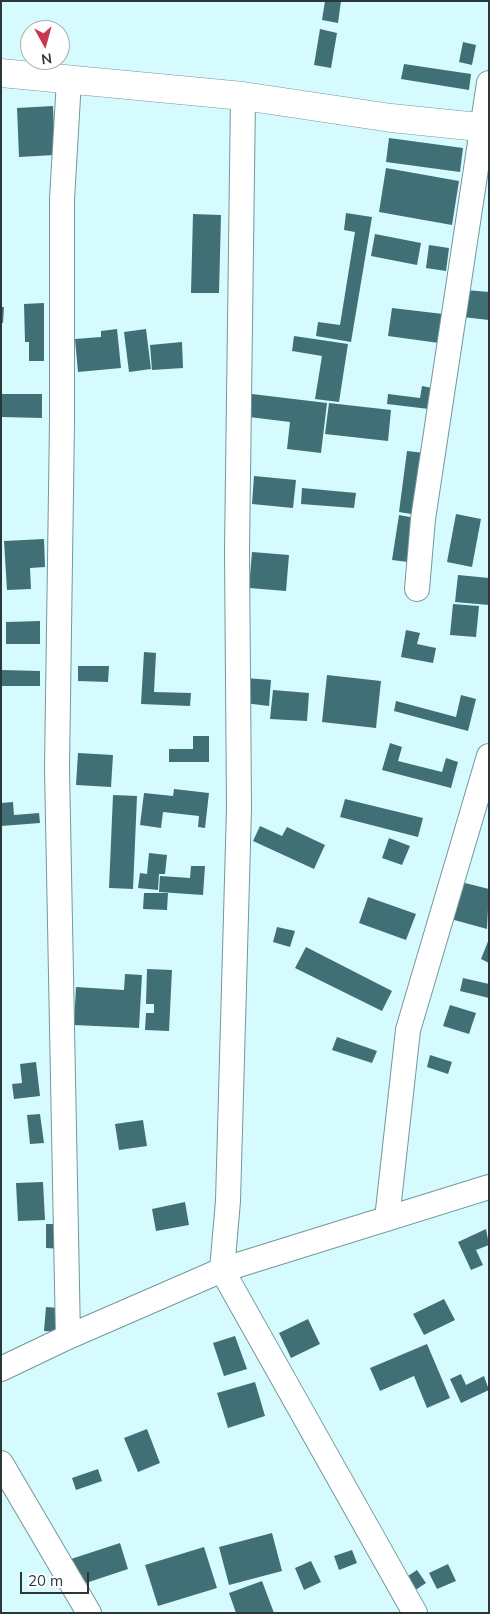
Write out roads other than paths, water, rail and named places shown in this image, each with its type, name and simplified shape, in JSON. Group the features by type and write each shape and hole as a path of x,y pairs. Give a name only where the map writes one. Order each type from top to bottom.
{"street":[{"path":"1,73 243,96 391,118 485,127"},
{"path":"68,1337 57,768 62,422 62,199 69,80"},
{"path":"417,589 423,519 485,127 489,82"},
{"path":"243,96 237,551 239,808 228,1191 222,1270 415,1613"},
{"path":"387,1219 408,1030 489,756"},
{"path":"1,1369 68,1337 222,1270 489,1187"},
{"path":"1,1462 89,1613"}]}
